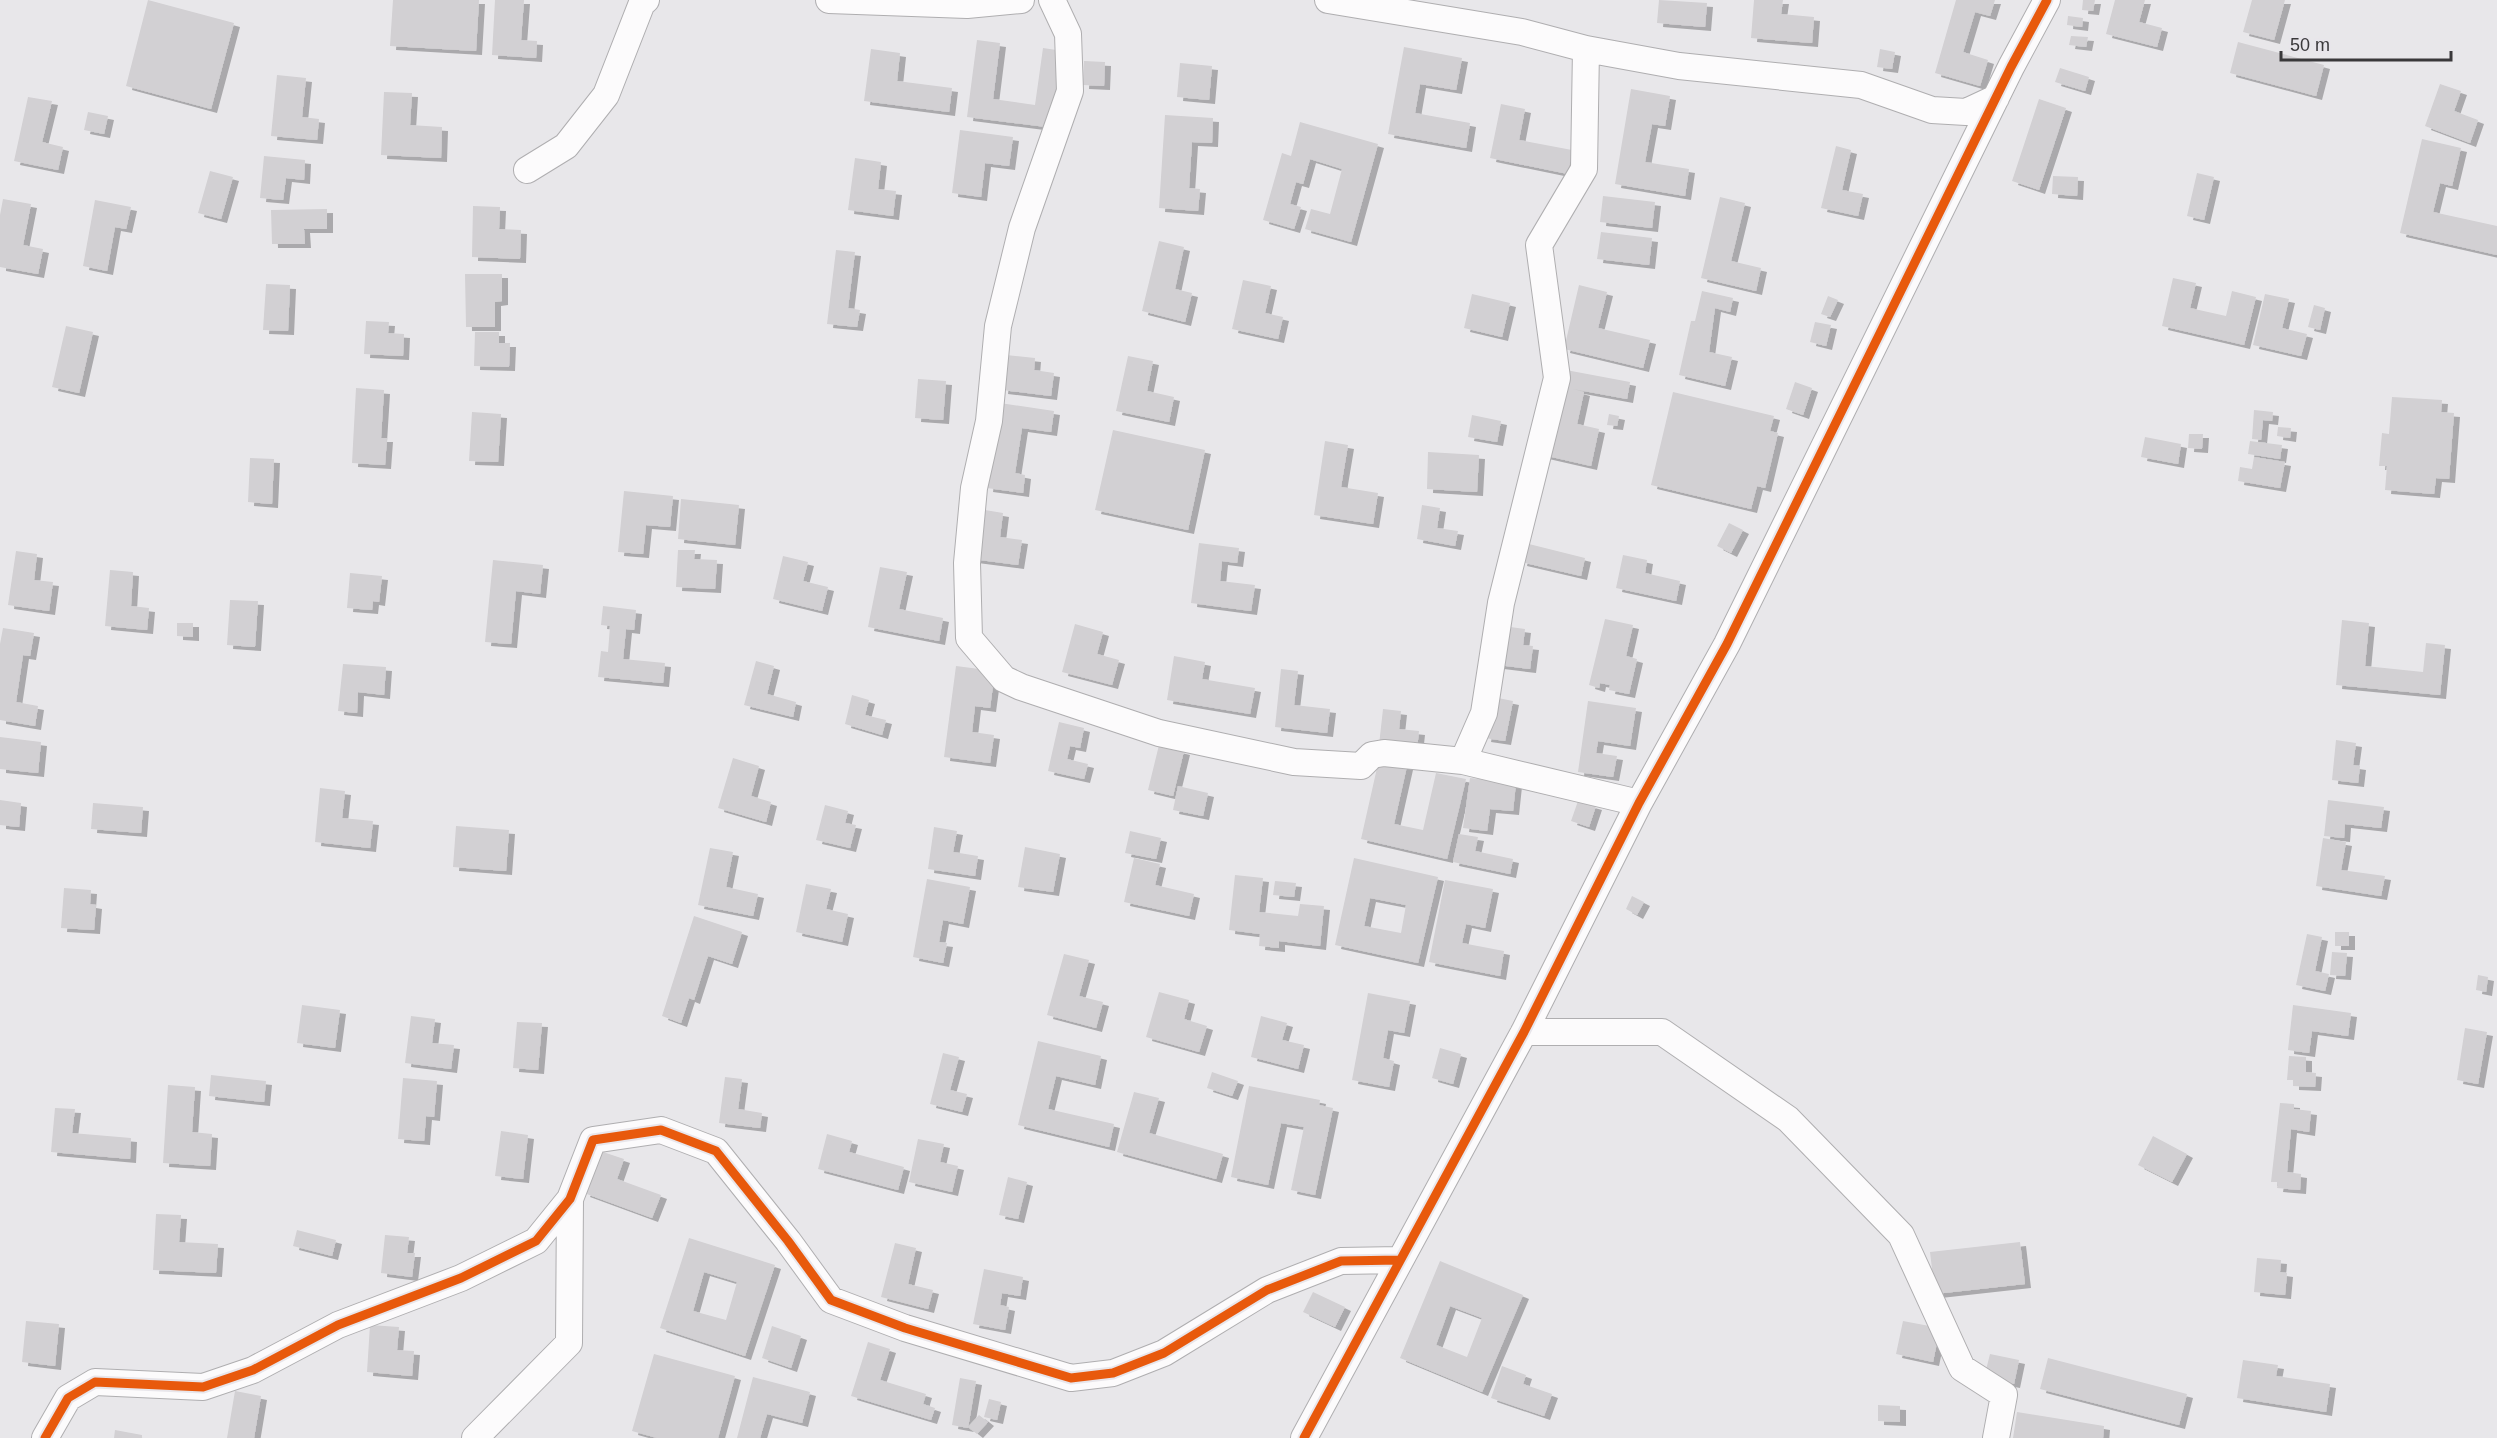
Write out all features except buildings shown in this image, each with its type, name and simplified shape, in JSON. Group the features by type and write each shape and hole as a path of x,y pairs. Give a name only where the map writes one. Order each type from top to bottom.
{"street":[{"path":"527,170 566,146 606,95 642,3 646,0"},
{"path":"829,0 967,6 1021,0"},
{"path":"1052,0 1068,34 1070,91 1022,228 998,326 989,421 974,488 967,563 969,638 1004,679 1021,687 1159,733 1294,762 1361,766 1371,755 1384,753 1463,761 1639,804"},
{"path":"1328,0 1522,32 1586,49 1679,66 1861,85 1932,110 1966,112 1996,98"},
{"path":"1304,1438 1524,1032 1639,804 1727,644 1996,98 2047,0"},
{"path":"1463,761 1484,713 1501,603 1557,378 1539,245 1584,169 1586,49"},
{"path":"1524,1032 1662,1032 1788,1119 1901,1234 1962,1368 2004,1395 1996,1438"},
{"path":"45,1438 69,1398 95,1382 203,1387 253,1370 338,1325 461,1278 536,1241 570,1199 593,1140 661,1130 716,1151 788,1240 831,1300 905,1328 1071,1378 1113,1373 1164,1353 1267,1290 1341,1261 1400,1260"},
{"path":"475,1438 569,1343 570,1199"}],"cycle path":[{"path":"1304,1438 1524,1032 1639,803 1727,644 2011,67 2047,0"},
{"path":"45,1438 68,1398 95,1382 203,1387 253,1370 338,1325 461,1278 536,1241 570,1199 593,1140 661,1130 716,1151 788,1241 831,1300 905,1328 1071,1378 1113,1373 1164,1353 1267,1290 1341,1261 1400,1260"}]}
